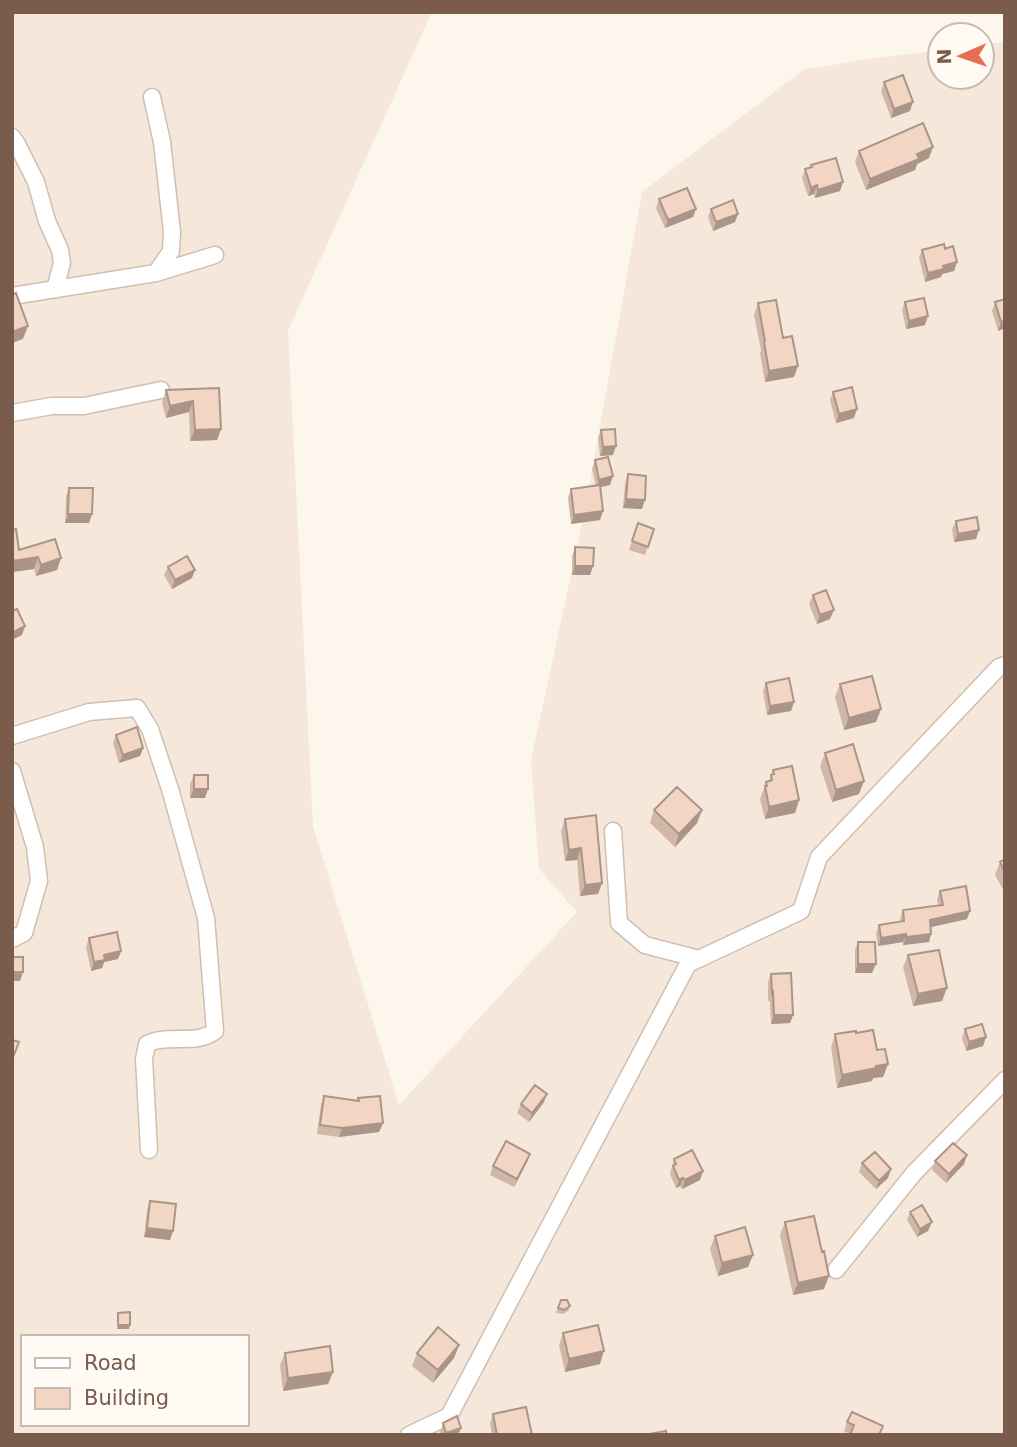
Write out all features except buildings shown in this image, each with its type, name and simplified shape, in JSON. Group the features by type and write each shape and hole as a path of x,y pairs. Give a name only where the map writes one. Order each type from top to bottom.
{"street":[{"path":"152,97 162,142 172,232 171,251 156,273"},
{"path":"12,137 36,182 47,221 60,250 62,263 55,289"},
{"path":"12,296 156,273 215,255"},
{"path":"12,413 52,406 84,406 161,390"},
{"path":"410,1435 449,1416 688,964 801,911 819,857 1003,668"},
{"path":"12,736 89,712 137,708 150,729 170,789 206,918 215,1031 208,1037 155,1040 147,1044 144,1059 149,1150"},
{"path":"12,771 36,847 39,881 24,933 12,939"},
{"path":"613,831 619,923 645,945 699,959"},
{"path":"836,1270 914,1173 1005,1080"}],"shaded area":[{"path":"12,12 432,12 288,331 313,826 399,1105 577,912 539,869 531,760 584,515 642,192 803,70 926,52 926,91 996,91 996,43 1005,42 1005,1435 12,1435"}]}
